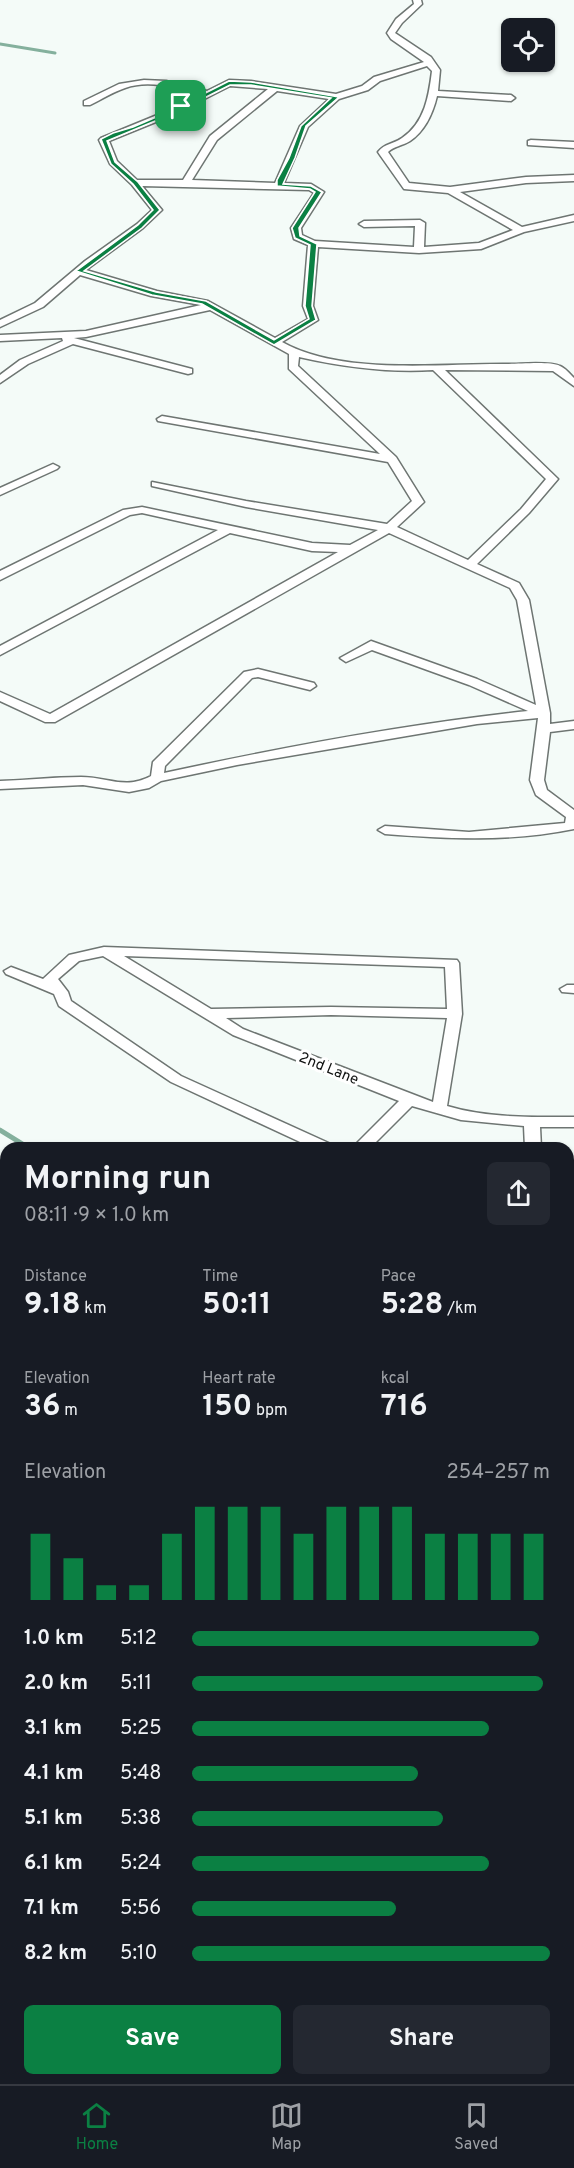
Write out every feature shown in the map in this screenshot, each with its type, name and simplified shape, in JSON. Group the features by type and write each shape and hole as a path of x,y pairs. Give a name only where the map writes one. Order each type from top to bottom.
{"street":[{"path":"417,0 418,4 395,24 391,33 428,59 436,70 431,108 422,124 406,140 387,147 383,152 407,187 450,190 526,180 574,177"},
{"path":"279,185 304,126 336,97 365,88 377,79 429,63"},
{"path":"87,103 122,86 135,83 165,84 211,94"},
{"path":"0,324 39,305 79,271 140,226 156,210 135,183 113,162 104,141 211,94 229,83 336,97"},
{"path":"186,183 213,138 275,88"},
{"path":"433,93 511,98"},
{"path":"531,143 574,146"},
{"path":"135,183 279,185 311,188 319,192 296,228 297,237 313,244 419,250 481,246 521,230 574,218"},
{"path":"450,190 521,230"},
{"path":"364,224 420,223 419,250"},
{"path":"274,343 313,320 308,306 313,244"},
{"path":"79,271 155,294 204,303 294,353 370,367 556,368 574,383"},
{"path":"0,338 86,334 211,308"},
{"path":"56,336 188,371"},
{"path":"0,380 24,362 71,341"},
{"path":"0,696 50,719 389,528 418,502 392,459 293,367 294,353"},
{"path":"436,368 552,478 525,511 470,565"},
{"path":"162,419 392,459"},
{"path":"0,492 53,467"},
{"path":"156,484 246,504 389,528 515,586 523,600 544,712 537,780 541,792 573,816 571,826 508,834 469,836 385,830"},
{"path":"0,576 127,512 142,510 312,547 351,549"},
{"path":"0,651 228,528"},
{"path":"346,658 371,645 473,682 544,712"},
{"path":"157,778 158,765 248,675 258,673 310,686"},
{"path":"0,785 83,781 129,788 144,785 157,778 237,761 477,720 544,712"},
{"path":"544,729 574,725"},
{"path":"314,1142 176,1079 64,1004 61,992 50,979 74,958 104,951 219,957 452,963 456,1014 439,1109"},
{"name":"2nd Lane","path":"104,951 238,1032 409,1100 461,1115 532,1122 574,1122"},
{"path":"11,971 61,992"},
{"path":"208,1014 331,1011 456,1014"},
{"path":"366,1142 409,1100"},
{"path":"532,1122 533,1142"}],"waterway":[{"path":"0,44 55,53"},
{"path":"0,1130 19,1142"}],"route":[{"path":"229,83 251,84 336,97 304,126 292,158 280,180 279,185 302,186 319,192 296,228 297,237 313,244 308,306 313,320 274,343 204,303 155,294 79,271 140,226 156,210 135,183 113,162 104,141 115,134 135,129 181,106 211,94 229,83"}]}
